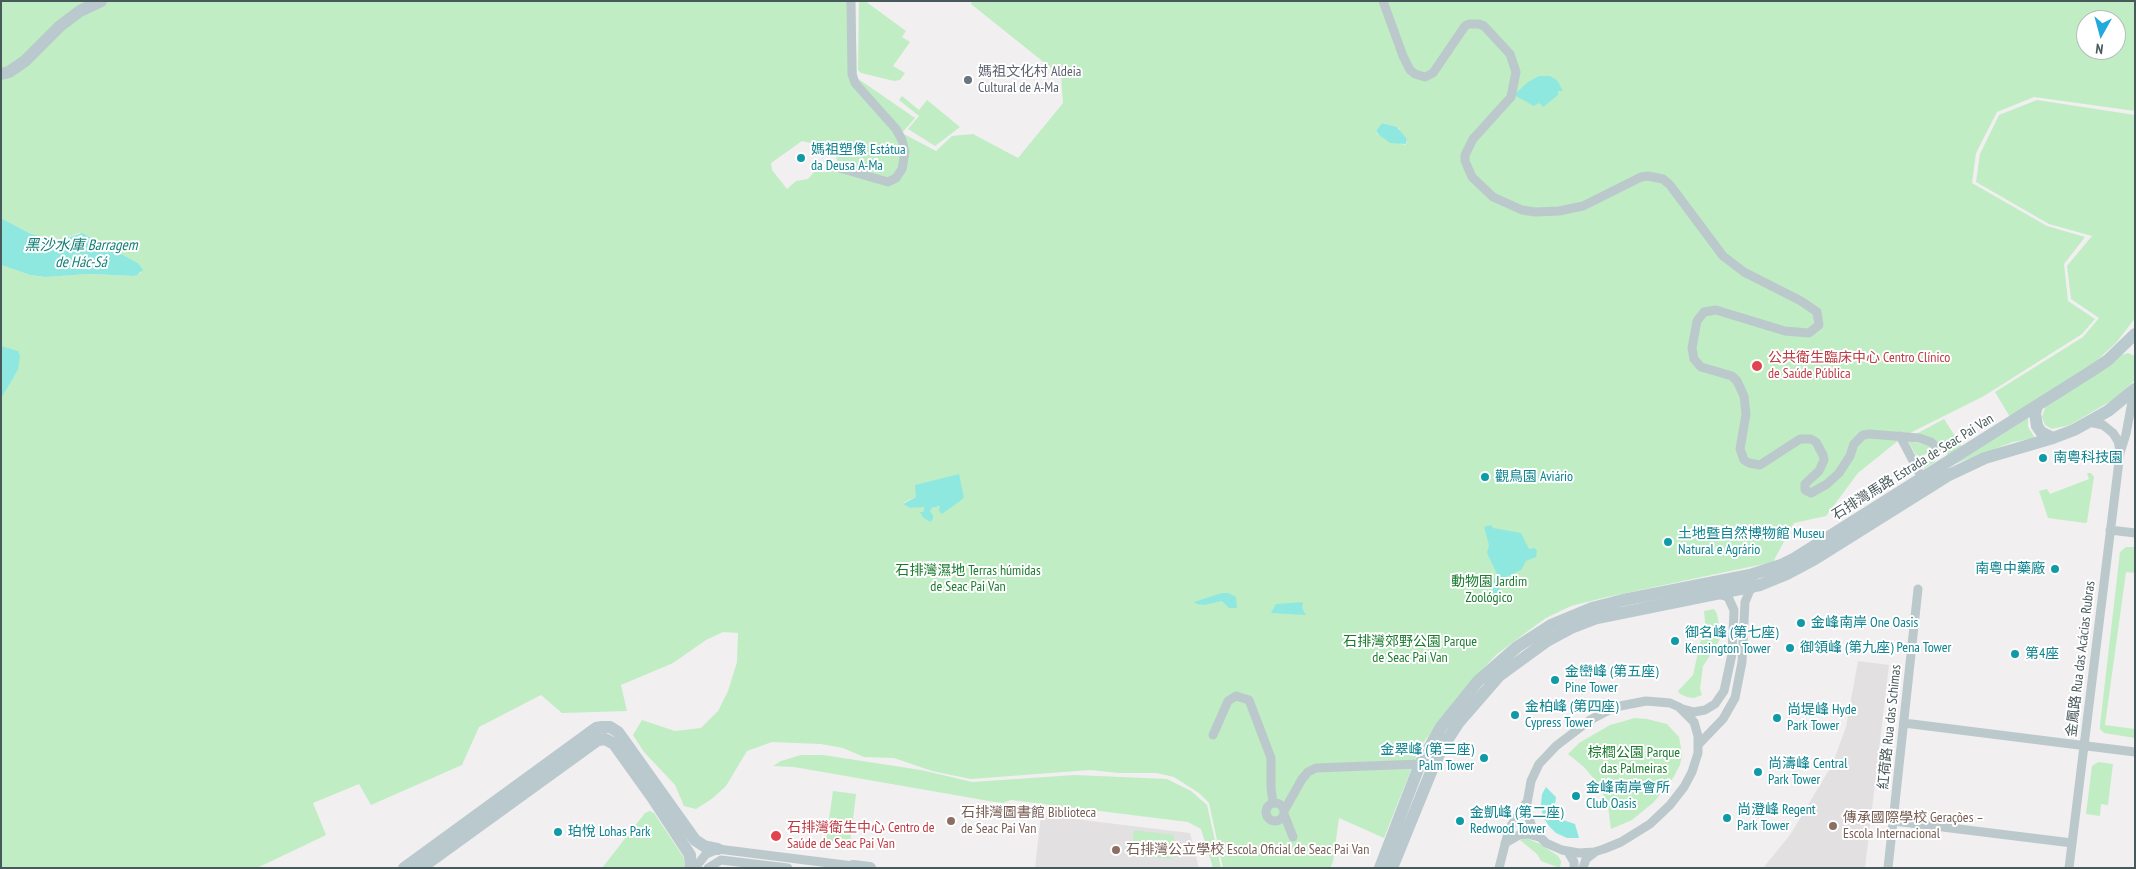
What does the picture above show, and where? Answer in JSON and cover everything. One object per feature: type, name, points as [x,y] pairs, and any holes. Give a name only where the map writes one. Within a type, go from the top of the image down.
[{"type":"main road","points":[[1,74],[9,72],[25,62],[60,26],[80,11],[101,1]]},
{"type":"main road","points":[[2129,347],[2135,334]]},
{"type":"main road","name":"石排灣馬路 Estrada de Seac Pai Van","points":[[1380,868],[1420,764],[1446,720],[1478,680],[1508,653],[1551,625],[1592,608],[1750,575],[1795,558],[1922,478],[1941,455],[2037,406],[2129,347]]},
{"type":"main road","name":"石排灣馬路 Estrada de Seac Pai Van","points":[[1392,868],[1442,748],[1470,708],[1499,676],[1547,641],[1589,622],[1644,608],[1760,585],[1787,574],[1815,559],[1913,496],[1967,465],[2002,452],[2052,438],[2089,422],[2115,406],[2134,390]]},
{"type":"main road","points":[[2037,406],[2035,413],[2037,426],[2041,432],[2052,438]]},
{"type":"main road","points":[[404,868],[596,728],[605,726],[614,728],[618,732],[690,835],[702,845],[718,849]]},
{"type":"main road","points":[[421,868],[598,740],[605,739],[614,744],[657,804],[690,855],[691,868]]},
{"type":"street","points":[[836,167],[888,182],[896,178],[902,169],[905,152],[902,140],[896,129],[855,83],[852,74],[851,1]]},
{"type":"street","points":[[1383,1],[1403,56],[1410,70],[1415,74],[1425,76],[1433,74],[1465,26],[1469,24],[1484,26],[1510,54],[1516,72],[1511,97],[1474,139],[1465,155],[1465,161],[1472,177],[1493,197],[1522,210],[1535,212],[1559,211],[1583,206],[1641,177],[1656,176],[1664,179],[1670,185],[1723,256],[1744,272],[1817,312],[1820,321],[1819,325],[1809,333],[1785,331],[1716,310],[1704,312],[1697,321],[1692,354],[1696,364],[1706,369],[1732,376],[1738,380],[1744,396],[1746,414],[1740,449],[1744,460],[1760,465],[1800,439],[1811,439],[1816,442],[1824,460],[1819,471],[1805,484],[1806,490],[1811,493],[1839,473],[1858,439],[1869,434],[1926,440],[1941,455]]},
{"type":"street","name":"金鳳路 Rua das Acácias Rubras","points":[[2068,868],[2120,453],[2126,434],[2134,390]]},
{"type":"street","points":[[2089,422],[2103,425],[2113,433],[2118,440],[2120,453]]},
{"type":"street","points":[[1900,436],[1922,478]]},
{"type":"street","points":[[2110,530],[2135,533]]},
{"type":"street","points":[[1698,745],[1723,719],[1735,698],[1742,662],[1745,602],[1750,590],[1760,585]]},
{"type":"street","name":"紅荷路 Rua das Schimas","points":[[1888,868],[1918,589]]},
{"type":"street","points":[[1540,838],[1530,823],[1526,809],[1531,781],[1539,764],[1556,746],[1605,711],[1631,702],[1659,701],[1694,712],[1709,708],[1721,697],[1727,682],[1734,634],[1734,610],[1733,604],[1728,597],[1716,594]]},
{"type":"street","points":[[1214,735],[1228,702],[1236,696],[1250,700],[1270,758],[1273,803]]},
{"type":"street","points":[[1582,868],[1586,859],[1594,852],[1636,834],[1650,824],[1670,805],[1689,779],[1695,763],[1698,736],[1694,722],[1683,709]]},
{"type":"street","points":[[1904,723],[2135,752]]},
{"type":"street","points":[[1273,803],[1267,809],[1268,817],[1276,821],[1281,819],[1302,779],[1308,772],[1316,768],[1420,764]]},
{"type":"street","points":[[1498,868],[1510,827],[1520,814],[1528,798]]},
{"type":"street","points":[[1273,803],[1279,804],[1294,837]]},
{"type":"street","points":[[1894,821],[2072,843]]},
{"type":"street","points":[[1505,843],[1519,835],[1527,834],[1540,838],[1554,847],[1568,852],[1594,852]]},
{"type":"street","points":[[695,868],[706,854],[718,849],[860,867]]},
{"type":"street","points":[[1568,852],[1574,862],[1574,868]]},
{"type":"street","points":[[708,868],[714,862],[721,860],[788,868]]},
{"type":"shaded area","points":[[1858,661],[1889,665],[1865,868],[1763,868],[1790,835],[1832,765],[1846,727]]},
{"type":"shaded area","name":"石排灣公立學校 Escola Oficial de Seac Pai Van","points":[[1041,815],[1190,833],[1199,868],[1035,868]]},
{"type":"green space","points":[[1,1],[855,1],[857,78],[915,118],[902,133],[936,151],[952,136],[973,134],[1018,158],[1063,103],[1061,76],[971,4],[972,1],[2135,1],[2135,111],[2034,97],[1997,112],[1976,153],[1972,183],[2047,226],[2085,237],[2064,264],[2068,301],[2095,319],[2082,334],[1984,396],[1904,436],[1858,473],[1826,516],[1794,523],[1773,562],[1607,597],[1571,606],[1546,618],[1496,655],[1465,688],[1420,747],[1384,838],[1339,818],[1333,862],[1330,868],[1223,868],[1209,803],[1199,793],[1174,777],[1156,773],[1119,773],[1090,770],[971,779],[932,771],[894,758],[864,757],[843,748],[821,744],[772,742],[747,751],[726,786],[713,798],[696,809],[684,806],[675,785],[644,752],[633,735],[642,720],[675,731],[701,728],[718,711],[728,691],[737,662],[738,633],[723,632],[706,640],[673,663],[621,685],[627,711],[562,713],[541,695],[479,727],[462,765],[371,805],[359,784],[313,803],[326,835],[257,868],[1,868],[1,399],[18,370],[6,348],[1,346],[1,265],[30,275],[45,277],[90,274],[133,276],[141,273],[138,263],[79,233],[61,240],[49,239],[29,233],[1,218]],"holes":[[[1383,123],[1399,128],[1401,134],[1407,139],[1407,143],[1405,145],[1377,134],[1376,131]],[[802,141],[828,147],[835,152],[838,163],[836,167],[830,167],[826,172],[814,172],[808,179],[796,181],[787,189],[772,170],[771,163]],[[916,497],[964,498],[941,509],[940,506],[932,508],[930,512],[920,512],[924,511],[925,506],[910,508],[903,503]]]},
{"type":"green space","points":[[859,1],[865,1],[906,31],[902,37],[910,42],[893,66],[905,73],[900,80],[894,81],[861,73],[858,70]]},
{"type":"green space","points":[[902,96],[919,110],[927,100],[960,127],[935,146],[908,129],[919,116],[899,100]]},
{"type":"green space","points":[[2037,100],[2135,115],[2135,318],[2116,343],[2095,362],[2010,417],[1995,392],[2083,337],[2099,318],[2071,299],[2067,266],[2092,236],[2049,224],[1976,182],[1980,154],[1999,115]]},
{"type":"green space","points":[[2128,353],[2135,356],[2135,380],[2116,398],[2070,425],[2052,429],[2045,425],[2042,417],[2046,405],[2119,356]]},
{"type":"green space","points":[[2028,418],[2028,427],[2035,438],[2013,442],[1955,464]]},
{"type":"green space","points":[[1944,419],[1962,447],[1948,456],[1945,451],[1954,445],[1950,440],[1939,446],[1916,434]]},
{"type":"green space","points":[[1908,441],[1928,445],[1933,449],[1924,455],[1928,461],[1936,455],[1935,462],[1924,469]]},
{"type":"green space","points":[[2087,473],[2091,473],[2094,477],[2087,522],[2048,518],[2039,491],[2047,489],[2050,494],[2089,479]]},
{"type":"green space","points":[[2126,547],[2135,547],[2135,573],[2126,572],[2105,725],[2135,729],[2135,738],[2104,733],[2100,729],[2120,552]]},
{"type":"green space","points":[[1714,609],[1717,614],[1721,636],[1703,666],[1700,689],[1702,695],[1694,698],[1687,697],[1678,691],[1693,675],[1705,622],[1704,611]]},
{"type":"green space","name":"棕櫚公園 Parque das Palmeiras","points":[[1635,718],[1667,724],[1679,737],[1682,754],[1680,765],[1673,778],[1654,802],[1632,820],[1611,829],[1608,806],[1599,785],[1584,767],[1568,754],[1579,743],[1610,725]]},
{"type":"green space","points":[[801,755],[823,755],[921,770],[972,782],[1075,775],[1167,779],[1191,791],[1207,805],[1221,868],[1213,868],[1201,829],[1188,822],[1011,800],[1003,803],[995,802],[794,767],[773,766],[781,761]]},
{"type":"green space","points":[[2098,762],[2113,764],[2108,805],[2101,804],[2100,816],[2086,814],[2092,766]]},
{"type":"green space","points":[[833,791],[856,794],[850,844],[826,841]]},
{"type":"green space","points":[[650,811],[654,813],[684,858],[685,868],[602,868],[645,813]]},
{"type":"green space","points":[[1134,830],[1174,835],[1172,859],[1131,855]]},
{"type":"green space","points":[[1526,838],[1540,844],[1558,856],[1561,861],[1560,868],[1541,861],[1537,854],[1520,840]]},
{"type":"water","points":[[1539,76],[1550,76],[1557,80],[1563,91],[1558,91],[1558,95],[1543,107],[1539,103],[1534,106],[1514,95],[1528,82]]},
{"type":"water","points":[[1382,123],[1397,127],[1407,139],[1406,144],[1390,143],[1378,134],[1376,131]]},
{"type":"water","name":"黑沙水庫 Barragem de Hác-Sá","points":[[1,218],[29,233],[49,239],[61,240],[82,233],[138,263],[143,270],[133,276],[90,274],[45,277],[30,275],[1,265]]},
{"type":"water","points":[[1,346],[18,351],[20,356],[18,370],[1,399]]},
{"type":"water","points":[[959,474],[964,498],[942,514],[939,511],[940,506],[932,508],[930,512],[933,515],[933,519],[930,522],[920,512],[924,511],[924,507],[910,508],[903,504],[916,497],[915,485]]},
{"type":"water","points":[[1491,525],[1493,528],[1521,533],[1529,549],[1535,548],[1537,551],[1536,557],[1526,561],[1521,570],[1502,579],[1499,578],[1494,584],[1500,588],[1497,594],[1493,596],[1491,584],[1497,574],[1487,553],[1489,545],[1484,527]]},
{"type":"water","points":[[1222,593],[1228,593],[1236,597],[1237,608],[1229,608],[1222,601],[1204,605],[1194,602]]},
{"type":"water","points":[[1303,602],[1302,608],[1306,615],[1271,613],[1276,604]]},
{"type":"water","points":[[1546,787],[1556,797],[1555,805],[1563,820],[1575,824],[1579,838],[1567,838],[1556,833],[1543,817],[1542,794]]},
{"type":"place","name":"媽祖文化村 Aldeia Cultural de A-Ma","points":[[968,80]]},
{"type":"place","name":"媽祖塑像 Estátua da Deusa A-Ma","points":[[801,158]]},
{"type":"place","name":"公共衛生臨床中心 Centro Clínico de Saúde Pública","points":[[1757,366]]},
{"type":"place","name":"南粵科技園","points":[[2043,458]]},
{"type":"place","name":"觀鳥園 Aviário","points":[[1485,477]]},
{"type":"place","name":"土地暨自然博物館 Museu Natural e Agrário","points":[[1668,542]]},
{"type":"place","name":"南粵中藥廠","points":[[2055,569]]},
{"type":"place","name":"金峰南岸 One Oasis","points":[[1801,623]]},
{"type":"place","name":"御名峰 (第七座) Kensington Tower","points":[[1675,641]]},
{"type":"place","name":"御領峰 (第九座) Pena Tower","points":[[1790,648]]},
{"type":"place","name":"第4座","points":[[2015,654]]},
{"type":"place","name":"金巒峰 (第五座) Pine Tower","points":[[1555,680]]},
{"type":"place","name":"金柏峰 (第四座) Cypress Tower","points":[[1515,715]]},
{"type":"place","name":"尚堤峰 Hyde Park Tower","points":[[1777,718]]},
{"type":"place","name":"金翠峰 (第三座) Palm Tower","points":[[1484,758]]},
{"type":"place","name":"尚濤峰 Central Park Tower","points":[[1758,772]]},
{"type":"place","name":"金峰南岸會所 Club Oasis","points":[[1576,796]]},
{"type":"place","name":"尚澄峰 Regent Park Tower","points":[[1727,818]]},
{"type":"place","name":"石排灣圖書館 Biblioteca de Seac Pai Van","points":[[951,821]]},
{"type":"place","name":"金凱峰 (第二座) Redwood Tower","points":[[1460,821]]},
{"type":"place","name":"傳承國際學校 Gerações – Escola Internacional","points":[[1833,826]]},
{"type":"place","name":"珀悅 Lohas Park","points":[[558,832]]},
{"type":"place","name":"石排灣衛生中心 Centro de Saúde de Seac Pai Van","points":[[776,836]]},
{"type":"place","name":"石排灣公立學校 Escola Oficial de Seac Pai Van","points":[[1116,850]]},
{"type":"park label","name":"石排灣濕地 Terras húmidas de Seac Pai Van","points":[[968,580]]},
{"type":"park label","name":"動物園 Jardim Zoológico","points":[[1489,590]]},
{"type":"park label","name":"石排灣郊野公園 Parque de Seac Pai Van","points":[[1410,650]]}]
